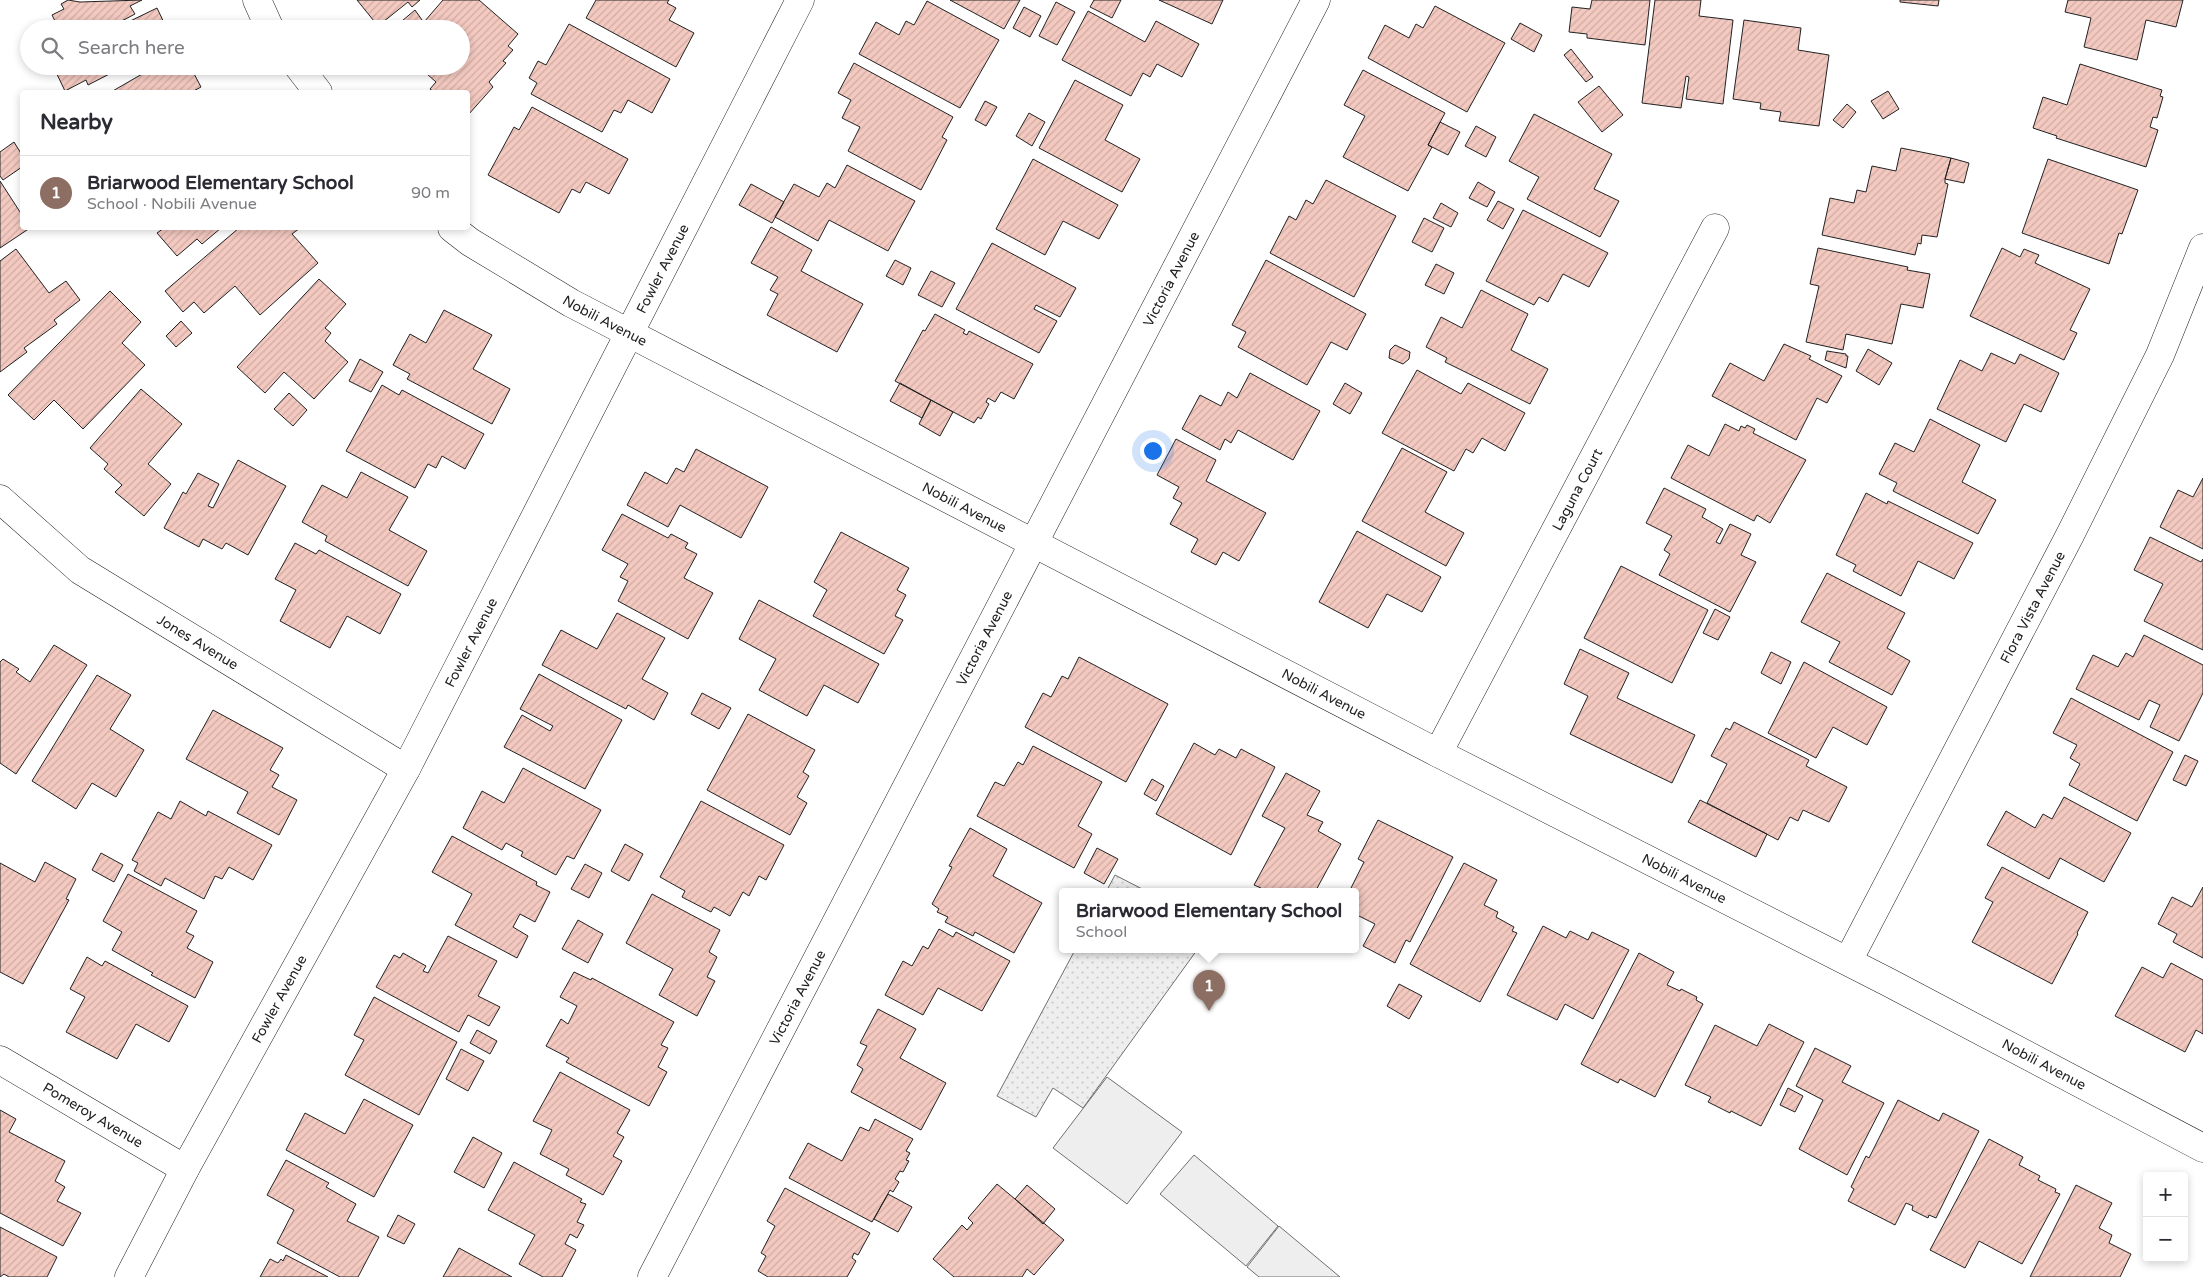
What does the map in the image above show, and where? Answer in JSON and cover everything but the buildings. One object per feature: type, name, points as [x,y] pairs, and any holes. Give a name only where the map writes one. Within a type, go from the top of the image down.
[{"type":"street","points":[[258,0],[266,20]]},
{"type":"street","name":"Fowler Avenue","points":[[129,1277],[184,1169],[406,769],[800,0]]},
{"type":"street","name":"Victoria Avenue","points":[[652,1277],[1316,0]]},
{"type":"street","points":[[305,75],[316,90]]},
{"type":"street","name":"Laguna Court","points":[[1438,753],[1715,228]]},
{"type":"street","name":"Nobili Avenue","points":[[455,230],[470,242],[571,302],[1034,541],[1438,753],[1848,961],[2203,1148]]},
{"type":"street","name":"Flora Vista Avenue","points":[[1848,961],[2070,535],[2160,355],[2203,248]]},
{"type":"street","name":"Jones Avenue","points":[[0,500],[80,570],[406,769]]},
{"type":"street","name":"Pomeroy Avenue","points":[[0,1060],[184,1169]]},
{"type":"shaded area","points":[[1115,875],[1140,888],[1108,888]]},
{"type":"shaded area","points":[[1073,953],[1195,953],[1083,1108],[1053,1088],[1036,1117],[997,1096]]},
{"type":"shaded area","points":[[1107,1077],[1182,1132],[1127,1204],[1053,1148]]},
{"type":"shaded area","points":[[1194,1155],[1278,1226],[1246,1266],[1160,1194]]},
{"type":"shaded area","points":[[1279,1226],[1340,1277],[1259,1277],[1247,1267]]},
{"type":"place","name":"Briarwood Elementary School","points":[[1209,1011]]}]
